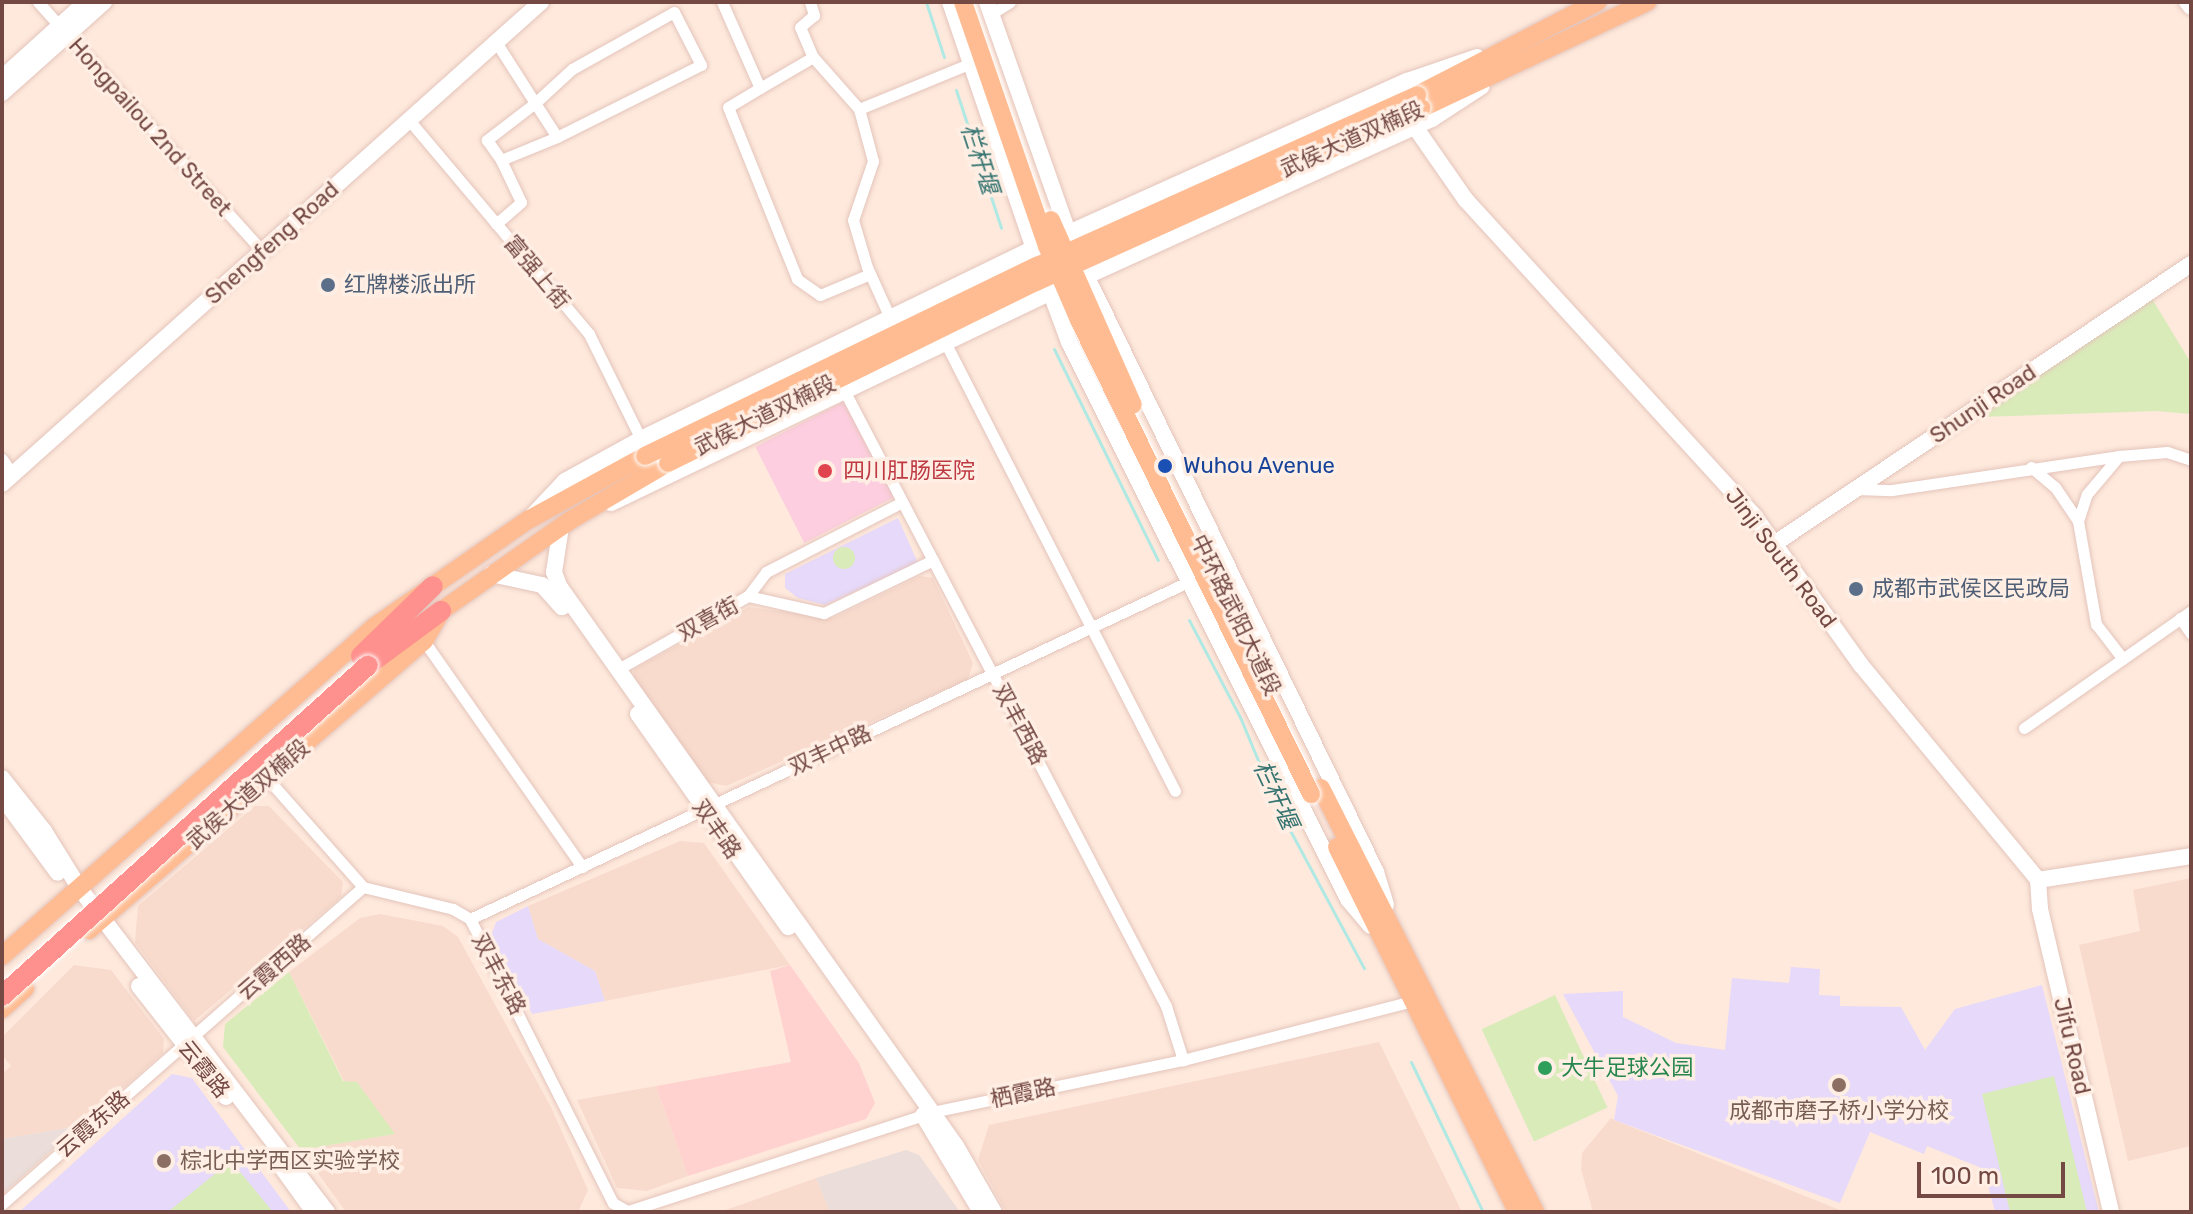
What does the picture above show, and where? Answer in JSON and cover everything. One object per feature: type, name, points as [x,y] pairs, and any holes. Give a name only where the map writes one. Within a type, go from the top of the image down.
[{"type":"highway","points":[[2,996],[364,661],[433,586]]},
{"type":"highway","points":[[2,980],[364,661],[441,611]]},
{"type":"main road","name":"中环路武阳大道段","points":[[963,2],[1047,246],[1074,308],[1420,998],[1535,1212]]},
{"type":"main road","name":"中环路武阳大道段","points":[[975,2],[1058,240],[1316,791]]},
{"type":"main road","name":"武侯大道双楠段","points":[[2,1009],[98,922],[424,641],[441,611],[565,524],[668,463],[1050,276],[1419,101],[1512,45],[1597,2]]},
{"type":"main road","name":"武侯大道双楠段","points":[[2,956],[374,627],[528,520],[643,447],[1037,266],[1419,101],[1510,68],[1647,2]]},
{"type":"main road","name":"中环路武阳大道段","points":[[1420,998],[1517,1212]]},
{"type":"street","name":"Hongpailou 2nd Street","points":[[38,2],[262,251]]},
{"type":"street","points":[[2,93],[86,2]]},
{"type":"street","points":[[2,78],[104,2]]},
{"type":"street","name":"Shengfeng Road","points":[[7,480],[541,2]]},
{"type":"street","points":[[722,2],[760,88]]},
{"type":"street","points":[[810,2],[814,15],[800,27],[813,57],[859,109],[873,161],[853,220],[870,274],[890,318]]},
{"type":"street","points":[[950,2],[1033,249],[1069,342],[1348,899],[1388,935]]},
{"type":"street","points":[[1010,2],[989,8],[1068,232],[1086,276],[1376,872],[1388,935]]},
{"type":"street","points":[[2187,2],[2191,7]]},
{"type":"street","points":[[496,224],[521,202],[501,160],[487,140],[572,69],[674,12],[701,65],[557,137],[501,160]]},
{"type":"street","points":[[496,42],[557,137]]},
{"type":"street","points":[[643,447],[890,318],[1068,232],[1407,81],[1512,45]]},
{"type":"street","points":[[813,57],[728,107],[797,279],[820,295],[870,274]]},
{"type":"street","points":[[859,109],[971,63]]},
{"type":"street","points":[[565,524],[672,478],[1086,276],[1415,127],[1510,68]]},
{"type":"street","name":"富强上街","points":[[409,120],[589,334],[643,447]]},
{"type":"street","name":"Jinji South Road","points":[[1415,127],[1466,200],[1774,544],[1861,665],[2038,880]]},
{"type":"street","name":"Shunji Road","points":[[1774,544],[2191,264]]},
{"type":"street","points":[[946,344],[1175,791]]},
{"type":"street","name":"双丰西路","points":[[846,394],[1166,1006],[1183,1060]]},
{"type":"street","points":[[1855,489],[1892,490],[2119,456],[2167,452],[2191,460]]},
{"type":"street","points":[[2078,521],[2087,494],[2119,456]]},
{"type":"street","points":[[2,459],[7,480]]},
{"type":"street","points":[[2031,467],[2055,487],[2078,521],[2096,624],[2123,659]]},
{"type":"street","points":[[748,596],[766,572],[902,502]]},
{"type":"street","name":"双丰路","points":[[565,524],[554,572],[559,586],[620,668],[709,807]]},
{"type":"street","name":"双喜街","points":[[620,668],[748,596],[824,613],[933,560]]},
{"type":"street","name":"双丰路","points":[[491,574],[528,580],[551,592],[928,1114]]},
{"type":"street","name":"双丰中路","points":[[470,919],[1190,581]]},
{"type":"street","points":[[2024,728],[2191,611]]},
{"type":"street","points":[[2180,618],[2191,634]]},
{"type":"street","points":[[424,641],[582,867]]},
{"type":"street","points":[[2,778],[44,831],[76,892]]},
{"type":"street","points":[[267,778],[363,887]]},
{"type":"street","points":[[2,797],[76,892]]},
{"type":"street","points":[[2038,880],[2191,856]]},
{"type":"street","name":"Jifu Road","points":[[2038,880],[2040,909],[2111,1212]]},
{"type":"street","name":"双丰东路","points":[[363,887],[453,909],[470,919],[613,1203],[627,1212]]},
{"type":"street","name":"云霞西路","points":[[188,1040],[363,887]]},
{"type":"street","name":"云霞路","points":[[76,892],[314,1212]]},
{"type":"street","name":"栖霞路","points":[[627,1212],[928,1114],[1183,1060],[1420,998]]},
{"type":"street","points":[[188,1040],[327,1212]]},
{"type":"street","name":"云霞东路","points":[[2,1204],[188,1040]]},
{"type":"street","points":[[928,1114],[981,1212]]},
{"type":"street","points":[[928,1114],[994,1212]]},
{"type":"shaded area","name":"四川肛肠医院","points":[[847,400],[896,496],[804,543],[755,447]]},
{"type":"shaded area","points":[[898,518],[918,563],[825,605],[798,598],[785,588],[785,574]]},
{"type":"shaded area","points":[[920,576],[933,578],[973,663],[968,679],[726,786],[708,782],[634,678],[634,669],[749,607],[833,618]]},
{"type":"shaded area","points":[[255,806],[269,806],[343,882],[341,897],[194,1021],[135,942],[138,906]]},
{"type":"shaded area","points":[[680,841],[704,843],[790,965],[605,1001],[595,971],[538,939],[528,906]]},
{"type":"shaded area","points":[[2191,878],[2191,1146],[2128,1161],[2079,945],[2140,931],[2133,890]]},
{"type":"shaded area","points":[[528,906],[538,939],[595,971],[605,1001],[532,1014],[491,936],[496,922]]},
{"type":"shaded area","points":[[380,914],[443,926],[458,937],[551,1107],[588,1190],[579,1210],[346,1212],[301,1150],[394,1134],[344,1081],[289,972],[360,918]]},
{"type":"shaded area","points":[[74,965],[111,970],[164,1039],[163,1053],[79,1126],[2,1139],[2,1074],[11,1066],[2,1055],[2,1037]]},
{"type":"shaded area","points":[[790,965],[859,1063],[875,1103],[866,1119],[688,1176],[656,1086],[791,1062],[770,971]]},
{"type":"shaded area","name":"成都市磨子桥小学分校","points":[[1791,967],[1820,969],[1819,995],[1840,996],[1840,1006],[1901,1007],[1925,1050],[1955,1009],[2042,985],[2099,1212],[1995,1212],[1984,1169],[1927,1146],[1924,1154],[1870,1132],[1840,1203],[1614,1120],[1618,1096],[1563,994],[1623,991],[1623,1017],[1676,1043],[1725,1050],[1732,978],[1789,983]]},
{"type":"shaded area","points":[[1379,1042],[1462,1212],[1006,1212],[978,1160],[989,1125]]},
{"type":"shaded area","name":"棕北中学西区实验学校","points":[[172,1074],[192,1078],[291,1212],[19,1212]]},
{"type":"shaded area","points":[[656,1086],[688,1176],[647,1191],[617,1188],[577,1100]]},
{"type":"shaded area","points":[[1611,1118],[1845,1212],[1593,1212],[1581,1169],[1582,1153]]},
{"type":"shaded area","points":[[79,1126],[2,1195],[2,1139]]},
{"type":"shaded area","points":[[906,1150],[919,1155],[960,1212],[830,1212],[816,1178]]},
{"type":"shaded area","points":[[816,1178],[830,1212],[720,1212]]},
{"type":"green space","points":[[2151,297],[2191,363],[2191,414],[2156,411],[1981,417]]},
{"type":"green space","points":[[844,547],[852,550],[855,558],[852,566],[844,569],[836,566],[833,558],[836,550]]},
{"type":"green space","points":[[289,972],[343,1081],[357,1082],[395,1134],[301,1150],[223,1047],[225,1024]]},
{"type":"green space","name":"大牛足球公园","points":[[1555,995],[1607,1107],[1534,1142],[1482,1029]]},
{"type":"green space","points":[[2054,1076],[2087,1212],[2010,1212],[1982,1094]]},
{"type":"green space","points":[[231,1161],[273,1212],[169,1211]]},
{"type":"waterway","name":"栏杆堰","points":[[926,2],[944,57]]},
{"type":"waterway","name":"栏杆堰","points":[[956,90],[1001,228]]},
{"type":"waterway","name":"栏杆堰","points":[[1054,349],[1158,560]]},
{"type":"waterway","name":"栏杆堰","points":[[1189,620],[1240,717],[1277,806],[1364,968]]},
{"type":"waterway","name":"栏杆堰","points":[[1411,1062],[1483,1212]]},
{"type":"place","name":"红牌楼派出所","points":[[328,285]]},
{"type":"place","name":"Wuhou Avenue","points":[[1165,466]]},
{"type":"place","name":"四川肛肠医院","points":[[825,471]]},
{"type":"place","name":"成都市武侯区民政局","points":[[1856,589]]},
{"type":"place","name":"大牛足球公园","points":[[1545,1068]]},
{"type":"place","name":"成都市磨子桥小学分校","points":[[1839,1085]]},
{"type":"place","name":"棕北中学西区实验学校","points":[[164,1161]]}]
